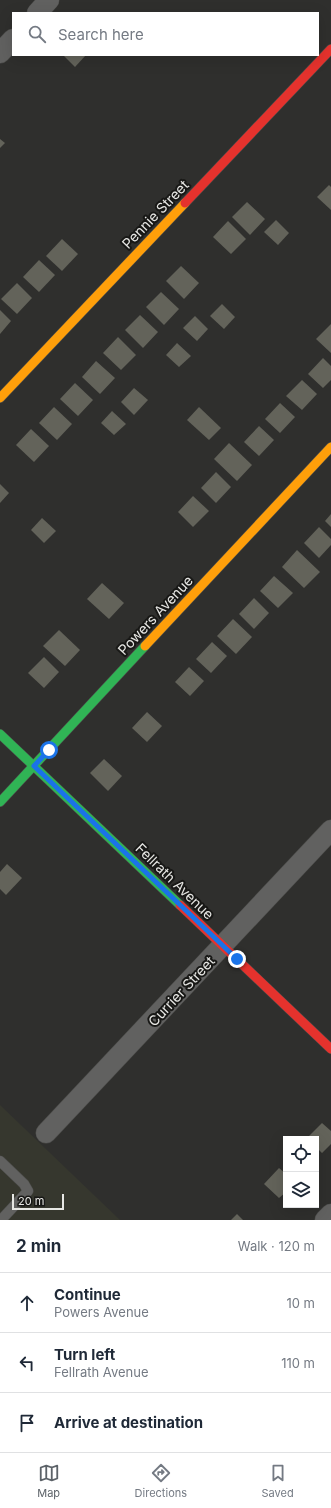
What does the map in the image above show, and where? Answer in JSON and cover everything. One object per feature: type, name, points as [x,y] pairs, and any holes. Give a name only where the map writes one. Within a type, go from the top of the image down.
[{"type":"street","points":[[38,12],[49,0]]},
{"type":"street","points":[[0,52],[12,40]]},
{"type":"street","name":"Pennie Street","points":[[0,398],[331,49]]},
{"type":"street","name":"Powers Avenue","points":[[0,802],[331,447]]},
{"type":"street","name":"Fellrath Avenue","points":[[0,734],[331,1049]]},
{"type":"street","name":"Currier Street","points":[[46,1133],[331,830]]},
{"type":"street","points":[[325,1220],[331,1214]]},
{"type":"lane","points":[[0,1161],[24,1184],[28,1191],[1,1220]]},
{"type":"shaded area","points":[[0,1105],[120,1220],[0,1220]]},
{"type":"building","points":[[64,56],[85,56],[75,67]]},
{"type":"building","points":[[0,139],[5,143],[0,148]]},
{"type":"building","points":[[329,185],[331,187],[331,210],[317,197]]},
{"type":"building","points":[[247,202],[265,219],[250,235],[232,217]]},
{"type":"building","points":[[276,220],[289,233],[278,245],[264,232]]},
{"type":"building","points":[[228,221],[246,239],[231,254],[213,237]]},
{"type":"building","points":[[62,239],[78,254],[62,271],[46,256]]},
{"type":"building","points":[[39,260],[55,275],[39,292],[23,277]]},
{"type":"building","points":[[181,266],[199,283],[184,299],[166,281]]},
{"type":"building","points":[[17,283],[32,298],[17,314],[1,299]]},
{"type":"building","points":[[161,292],[179,309],[164,325],[146,307]]},
{"type":"building","points":[[222,304],[235,317],[224,329],[210,316]]},
{"type":"building","points":[[0,310],[11,321],[0,334]]},
{"type":"building","points":[[140,315],[158,332],[143,348],[125,330]]},
{"type":"building","points":[[195,316],[208,329],[197,341],[183,328]]},
{"type":"building","points":[[331,324],[331,353],[316,339]]},
{"type":"building","points":[[118,337],[136,355],[121,370],[103,353]]},
{"type":"building","points":[[177,343],[191,356],[179,367],[166,355]]},
{"type":"building","points":[[323,358],[331,366],[331,380],[323,388],[308,374]]},
{"type":"building","points":[[96,361],[115,378],[100,394],[82,377]]},
{"type":"building","points":[[302,380],[317,394],[302,410],[286,396]]},
{"type":"building","points":[[75,383],[93,400],[78,416],[60,399]]},
{"type":"building","points":[[134,388],[148,400],[134,415],[121,402]]},
{"type":"building","points":[[280,403],[295,417],[280,433],[265,419]]},
{"type":"building","points":[[54,407],[72,424],[57,440],[39,423]]},
{"type":"building","points":[[199,407],[221,428],[209,440],[187,420]]},
{"type":"building","points":[[112,411],[126,424],[114,435],[101,423]]},
{"type":"building","points":[[259,426],[274,440],[259,456],[244,442]]},
{"type":"building","points":[[31,429],[49,446],[34,462],[16,445]]},
{"type":"building","points":[[229,443],[252,465],[237,481],[214,459]]},
{"type":"building","points":[[216,472],[231,487],[216,503],[201,488]]},
{"type":"building","points":[[0,484],[9,493],[0,503]]},
{"type":"building","points":[[193,496],[209,511],[193,527],[178,512]]},
{"type":"building","points":[[331,514],[331,527],[325,521]]},
{"type":"building","points":[[42,518],[56,531],[44,543],[31,530]]},
{"type":"building","points":[[319,527],[331,539],[331,545],[319,558],[304,543]]},
{"type":"building","points":[[297,550],[320,572],[304,588],[282,567]]},
{"type":"building","points":[[274,576],[293,593],[278,608],[260,591]]},
{"type":"building","points":[[102,583],[124,603],[109,619],[87,599]]},
{"type":"building","points":[[254,598],[269,613],[254,629],[239,614]]},
{"type":"building","points":[[233,619],[252,637],[236,654],[217,636]]},
{"type":"building","points":[[59,630],[80,650],[65,666],[43,646]]},
{"type":"building","points":[[212,642],[227,656],[211,673],[196,659]]},
{"type":"building","points":[[44,657],[59,672],[44,688],[28,673]]},
{"type":"building","points":[[189,667],[204,681],[190,696],[175,682]]},
{"type":"building","points":[[147,712],[162,726],[147,742],[132,728]]},
{"type":"building","points":[[104,759],[122,776],[108,791],[90,773]]},
{"type":"building","points":[[7,864],[22,878],[6,895],[0,889],[0,872]]},
{"type":"building","points":[[322,1123],[331,1131],[331,1144],[322,1153],[319,1150],[319,1136],[309,1136]]},
{"type":"building","points":[[279,1168],[283,1171],[283,1195],[279,1198],[264,1184]]},
{"type":"building","points":[[237,1214],[243,1220],[231,1220]]},
{"type":"traffic: fast","points":[[0,802],[145,646]]},
{"type":"traffic: fast","points":[[0,734],[180,905]]},
{"type":"traffic: slow","points":[[0,398],[185,203]]},
{"type":"traffic: slow","points":[[145,646],[331,447]]},
{"type":"traffic: jam","points":[[185,203],[331,49]]},
{"type":"traffic: jam","points":[[180,905],[331,1049]]},
{"type":"route","points":[[49,750],[34,766],[237,959]]}]
